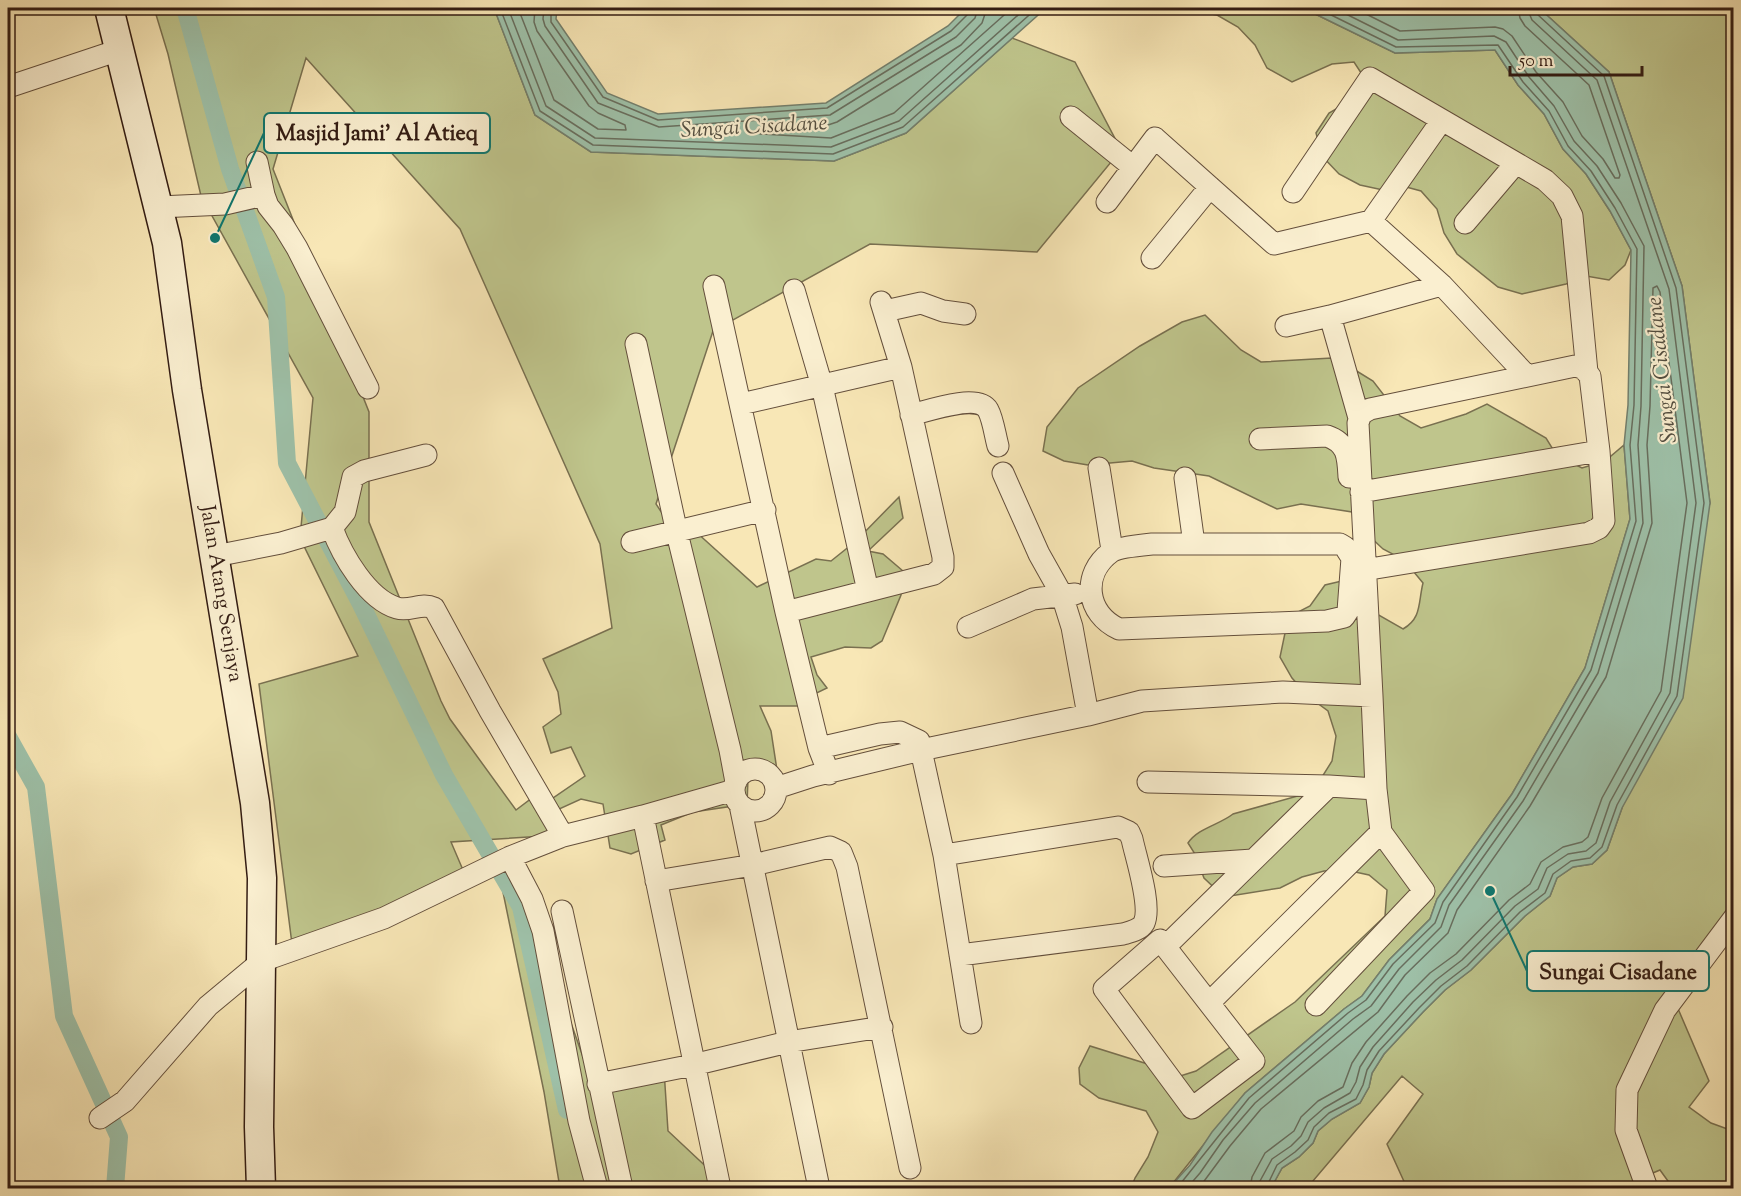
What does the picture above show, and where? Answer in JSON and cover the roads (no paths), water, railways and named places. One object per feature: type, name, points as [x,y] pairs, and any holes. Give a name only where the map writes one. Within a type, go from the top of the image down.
[{"type":"main road","name":"Jalan Atang Senjaya","points":[[109,8],[167,243],[187,390],[255,803],[262,878],[259,1127],[261,1188]]},
{"type":"street","points":[[8,87],[119,50]]},
{"type":"street","points":[[1293,192],[1370,78],[1516,163],[1549,184],[1562,196],[1572,216],[1587,372]]},
{"type":"street","points":[[1071,117],[1134,167]]},
{"type":"street","points":[[1107,202],[1155,138],[1274,244],[1371,221],[1442,120]]},
{"type":"street","points":[[256,162],[259,196],[282,224],[297,248],[368,388]]},
{"type":"street","points":[[1465,223],[1516,163]]},
{"type":"street","points":[[1152,258],[1210,187]]},
{"type":"street","points":[[159,207],[225,204],[259,196]]},
{"type":"street","points":[[1371,221],[1442,285],[1527,376]]},
{"type":"street","points":[[1286,326],[1442,285]]},
{"type":"street","points":[[714,286],[786,612],[819,748],[829,774]]},
{"type":"street","points":[[794,290],[822,386],[868,591]]},
{"type":"street","points":[[786,612],[934,574],[943,567],[943,557],[901,367],[883,307],[921,303],[943,311],[965,314]]},
{"type":"street","points":[[1330,316],[1359,418],[1361,492],[1358,564],[1348,611],[1344,617],[1327,621],[1119,629],[1107,624],[1090,593],[1093,576],[1099,564],[1112,550],[1152,544],[1340,544],[1358,564]]},
{"type":"street","points":[[636,344],[677,533],[730,750],[819,1188]]},
{"type":"street","points":[[1358,564],[1589,533],[1599,528],[1604,521],[1590,376],[1584,368],[1575,366],[1371,410],[1361,414],[1359,418]]},
{"type":"street","points":[[741,404],[901,367]]},
{"type":"street","points":[[911,414],[960,403],[979,403],[988,409],[998,446]]},
{"type":"street","points":[[1260,439],[1327,436],[1340,443],[1349,456],[1372,696],[1376,789],[1381,832],[1424,891],[1316,1005]]},
{"type":"street","points":[[1361,492],[1599,451]]},
{"type":"street","points":[[214,556],[281,543],[329,529],[345,512],[353,477],[364,471],[426,455]]},
{"type":"street","points":[[1099,468],[1112,550]]},
{"type":"street","points":[[1004,473],[1039,554],[1062,594],[1072,627],[1088,715]]},
{"type":"street","points":[[1185,478],[1194,544]]},
{"type":"street","points":[[632,542],[765,510]]},
{"type":"street","points":[[329,529],[347,562],[364,583],[387,603],[403,609],[428,605],[434,608],[490,711],[563,836]]},
{"type":"street","points":[[968,627],[1033,599],[1062,594],[1090,593]]},
{"type":"street","points":[[776,789],[813,776],[829,774],[921,750],[1088,715],[1142,700],[1283,692],[1372,696]]},
{"type":"street","points":[[819,748],[880,734],[900,732],[919,741],[944,855],[971,1023]]},
{"type":"street","points":[[756,769],[764,771],[770,777],[776,789],[773,800],[761,810],[752,811],[737,792],[741,775],[756,769]]},
{"type":"street","points":[[1148,782],[1376,789]]},
{"type":"street","points":[[1165,947],[1329,786]]},
{"type":"street","points":[[100,1118],[119,1106],[208,1006],[262,961],[384,918],[458,884],[507,858],[563,836],[737,792]]},
{"type":"street","points":[[643,816],[720,1188]]},
{"type":"street","points":[[944,855],[1118,827],[1129,832],[1132,839],[1145,902],[1145,922],[1124,934],[960,955]]},
{"type":"street","points":[[1209,1003],[1381,832]]},
{"type":"street","points":[[656,881],[753,866],[830,847],[841,852],[848,867],[910,1168]]},
{"type":"street","points":[[507,858],[532,899],[543,931],[579,1121],[597,1188]]},
{"type":"street","points":[[1164,866],[1253,860]]},
{"type":"street","points":[[562,911],[622,1188]]},
{"type":"street","points":[[1647,1188],[1626,1130],[1627,1090],[1665,1010],[1734,918]]},
{"type":"street","points":[[1160,940],[1165,947],[1254,1061],[1192,1108],[1104,990],[1160,940]]},
{"type":"street","points":[[598,1084],[693,1065],[788,1042],[882,1027]]},
{"type":"water","points":[[494,8],[557,8],[556,19],[607,93],[658,114],[826,103],[948,26],[966,8],[1046,8],[906,133],[834,161],[591,152],[535,115]]},
{"type":"water","points":[[1303,8],[1539,8],[1609,72],[1682,286],[1710,503],[1683,698],[1622,808],[1607,850],[1592,864],[1573,867],[1557,878],[1550,896],[1525,916],[1471,970],[1445,990],[1423,1012],[1384,1054],[1372,1073],[1369,1087],[1360,1103],[1332,1119],[1318,1131],[1313,1143],[1299,1157],[1282,1168],[1271,1188],[1169,1188],[1190,1165],[1212,1132],[1245,1093],[1362,996],[1389,960],[1430,919],[1437,899],[1512,794],[1585,668],[1630,519],[1624,445],[1628,405],[1631,250],[1610,211],[1586,174],[1563,149],[1544,114],[1518,85],[1495,50],[1395,53]]},
{"type":"waterway","points":[[185,8],[230,169],[276,297],[287,463],[361,604],[444,775],[521,907],[567,1110]]},
{"type":"waterway","points":[[8,737],[36,787],[64,1016],[119,1137],[115,1188]]},
{"type":"place","name":"Masjid Jami' Al Atieq","points":[[215,238]]},
{"type":"place","name":"Sungai Cisadane","points":[[1490,891]]}]
